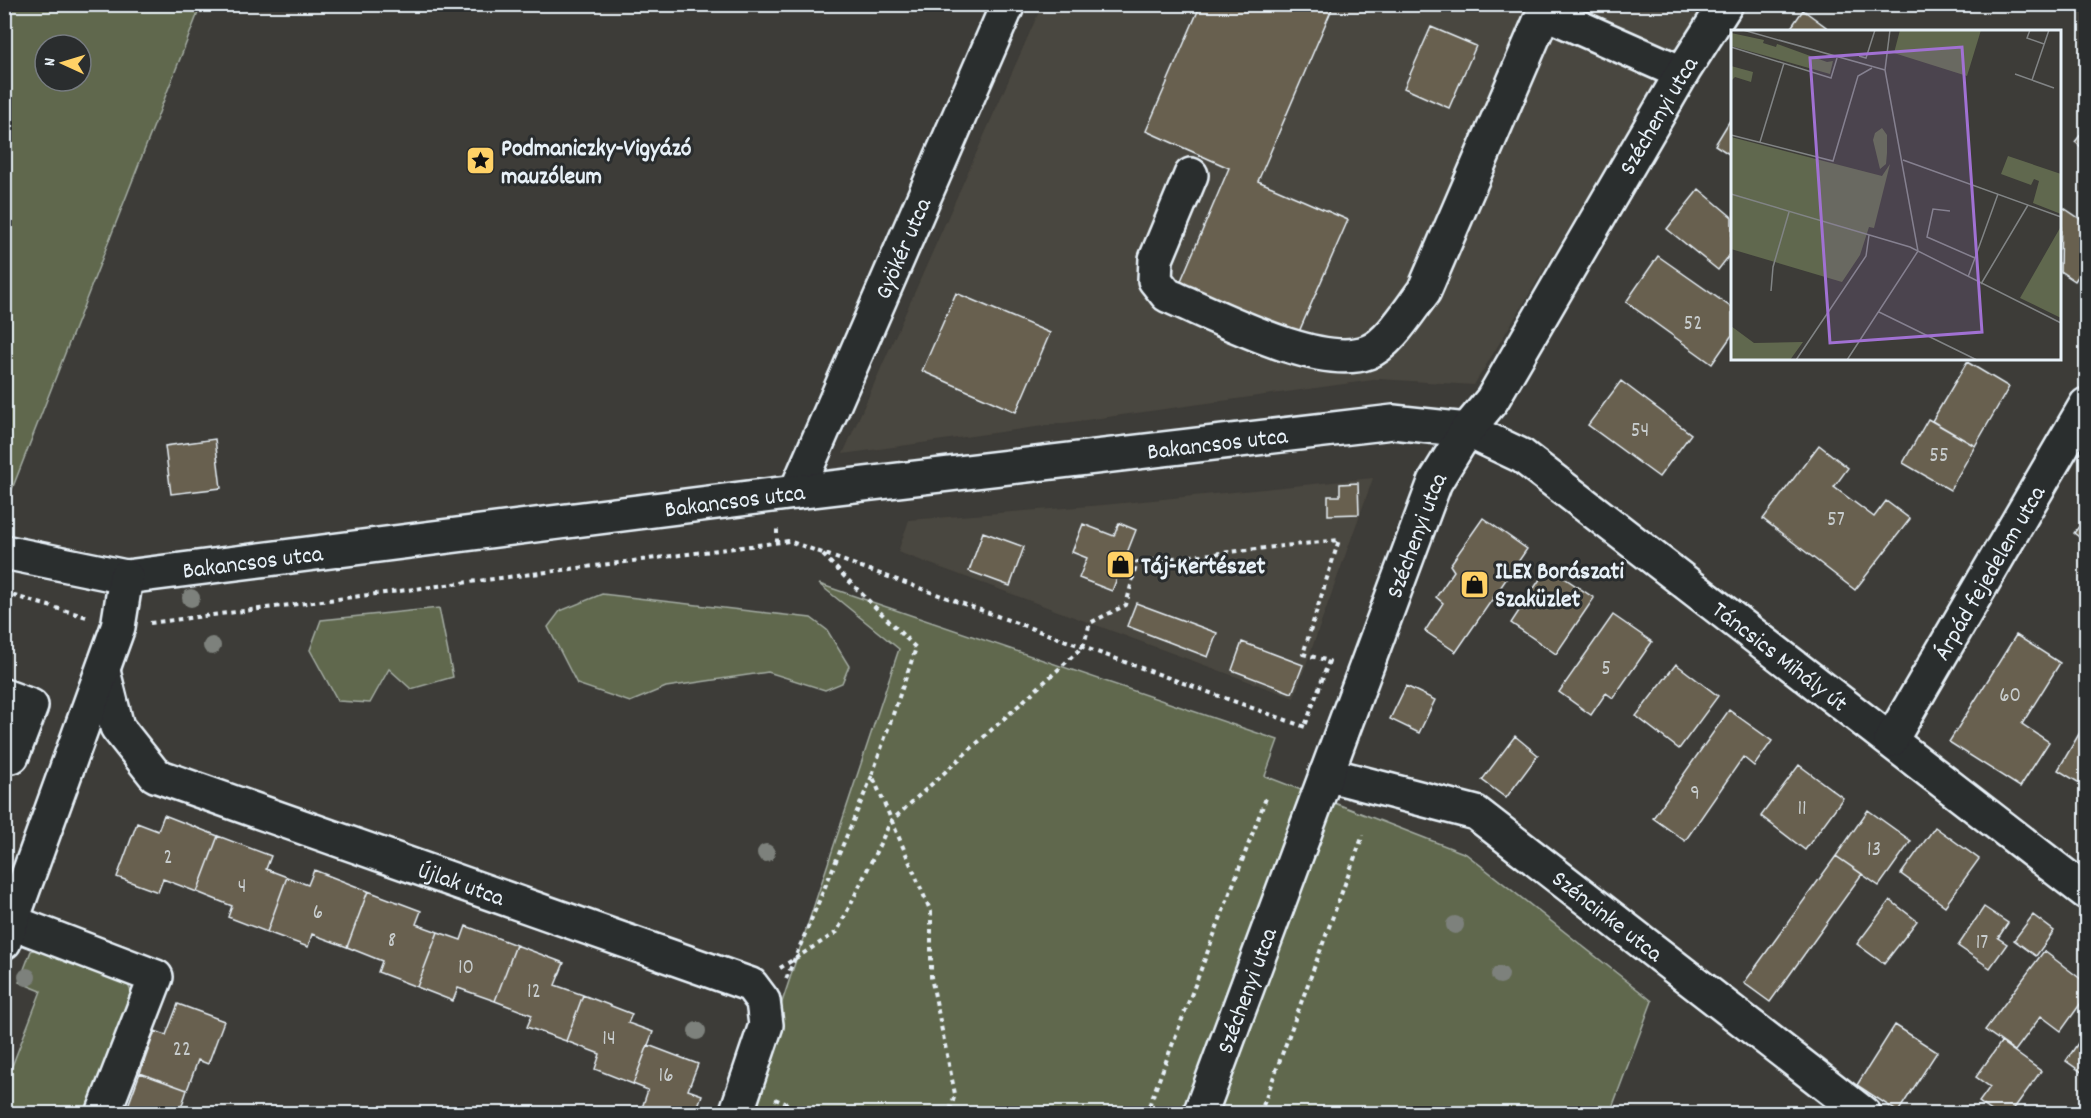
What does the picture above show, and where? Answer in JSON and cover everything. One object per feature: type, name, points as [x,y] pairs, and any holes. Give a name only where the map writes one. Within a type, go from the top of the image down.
[{"type":"street","name":"Gyökér utca","points":[[796,492],[1008,4]]},
{"type":"street","name":"Széchenyi utca","points":[[1200,1113],[1434,483],[1467,430],[1492,400],[1682,74],[1726,4]]},
{"type":"street","points":[[1191,175],[1156,259],[1155,280],[1167,295],[1302,351],[1332,357],[1369,352],[1395,330],[1424,291],[1536,8],[1682,74]]},
{"type":"street","name":"Árpád fejedelem utca","points":[[1891,740],[2086,405]]},
{"type":"street","name":"Bakancsos utca","points":[[4,552],[126,577],[796,492],[1394,422],[1467,430]]},
{"type":"street","name":"Táncsics Mihály út","points":[[1467,430],[1522,456],[2086,892]]},
{"type":"street","points":[[103,1113],[156,977],[8,932],[118,627],[126,577]]},
{"type":"street","name":"Újlak utca","points":[[103,670],[117,727],[155,776],[751,985]]},
{"type":"street","points":[[4,696],[31,706],[12,756]]},
{"type":"street","name":"Széncinke utca","points":[[1326,774],[1476,813],[1864,1113]]},
{"type":"street","points":[[736,1113],[766,1025],[763,1001],[751,985]]},
{"type":"path","points":[[751,985],[837,932],[891,821],[1083,647],[1090,622],[1126,605],[1137,562],[1339,540],[1303,654],[1329,661],[1305,727]]},
{"type":"path","points":[[4,593],[118,627],[789,541],[1340,739]]},
{"type":"path","points":[[766,1025],[872,775],[916,648],[822,553]]},
{"type":"path","points":[[872,775],[931,912],[931,977],[956,1094],[949,1113]]},
{"type":"path","points":[[1146,1113],[1266,798]]},
{"type":"path","points":[[1260,1113],[1364,835]]},
{"type":"shaded area","points":[[1042,5],[1705,5],[1474,385],[1380,379],[843,454]]},
{"type":"shaded area","points":[[1373,478],[1294,698],[898,552],[909,520],[1103,505]]},
{"type":"green space","points":[[5,4],[201,5],[7,502],[4,501]]},
{"type":"green space","points":[[819,584],[1278,740],[1265,776],[1466,854],[1652,1001],[1610,1113],[745,1114],[899,649]]},
{"type":"green space","points":[[602,594],[811,618],[827,630],[849,666],[842,683],[825,690],[768,672],[666,687],[630,702],[577,684],[548,627],[560,611]]},
{"type":"green space","points":[[439,608],[453,677],[411,689],[389,669],[370,703],[338,701],[310,650],[321,620]]},
{"type":"green space","points":[[42,945],[124,976],[134,998],[89,1113],[5,1113],[4,1087],[41,991],[19,982],[31,951]]},
{"type":"building","points":[[1201,4],[1334,4],[1258,181],[1348,220],[1298,334],[1180,283],[1229,168],[1146,131]]},
{"type":"building","points":[[1803,10],[1830,30],[1789,30]]},
{"type":"building","points":[[1431,27],[1476,46],[1449,108],[1404,88]]},
{"type":"building","points":[[1731,119],[1731,155],[1715,145]]},
{"type":"building","points":[[2086,128],[2086,151],[2075,142]]},
{"type":"building","points":[[1699,189],[1731,216],[1731,253],[1718,270],[1667,229]]},
{"type":"building","points":[[2061,206],[2086,223],[2086,264],[2075,281],[2061,272]]},
{"type":"building","points":[[1658,256],[1731,307],[1731,336],[1712,364],[1626,302]]},
{"type":"building","points":[[956,293],[1050,333],[1016,412],[922,371]]},
{"type":"building","points":[[1967,362],[2009,387],[1975,446],[1932,421]]},
{"type":"building","points":[[1621,381],[1691,434],[1659,477],[1588,425]]},
{"type":"building","points":[[1928,419],[1975,446],[1950,490],[1903,463]]},
{"type":"building","points":[[215,439],[221,488],[171,494],[165,446]]},
{"type":"building","points":[[1819,445],[1848,468],[1834,487],[1874,517],[1886,501],[1910,519],[1855,590],[1763,519]]},
{"type":"building","points":[[1358,483],[1359,514],[1328,515],[1328,496],[1340,496],[1340,484]]},
{"type":"building","points":[[2086,517],[2086,542],[2074,533]]},
{"type":"building","name":"ILEX Borászati Szaküzlet","points":[[1483,518],[1527,549],[1456,652],[1425,631],[1443,603],[1436,597],[1454,571],[1450,565]]},
{"type":"building","points":[[1119,523],[1136,530],[1112,591],[1079,578],[1087,558],[1072,552],[1083,524],[1114,536]]},
{"type":"building","points":[[983,532],[1024,547],[1010,586],[969,571]]},
{"type":"building","points":[[1548,567],[1594,598],[1556,654],[1511,623]]},
{"type":"building","points":[[1136,603],[1217,633],[1208,657],[1127,626]]},
{"type":"building","points":[[1613,615],[1652,642],[1613,698],[1606,693],[1591,715],[1559,692]]},
{"type":"building","points":[[2016,635],[2060,663],[2022,724],[2049,742],[2020,787],[1949,742]]},
{"type":"building","points":[[1242,642],[1303,665],[1292,693],[1232,670]]},
{"type":"building","points":[[1676,664],[1718,696],[1679,749],[1636,716]]},
{"type":"building","points":[[1406,686],[1435,700],[1419,733],[1390,719]]},
{"type":"building","points":[[1729,710],[1772,741],[1754,766],[1743,757],[1685,841],[1653,818]]},
{"type":"building","points":[[2086,722],[2086,787],[2058,770]]},
{"type":"building","points":[[1515,736],[1538,755],[1506,798],[1482,780]]},
{"type":"building","points":[[1799,765],[1843,798],[1805,850],[1761,816]]},
{"type":"building","points":[[1868,810],[1911,841],[1879,886],[1836,856]]},
{"type":"building","points":[[164,815],[218,836],[197,892],[163,879],[158,892],[117,877],[137,823],[158,831]]},
{"type":"building","points":[[1935,827],[1979,859],[1945,906],[1901,874]]},
{"type":"building","points":[[218,836],[271,856],[266,869],[287,877],[267,932],[228,917],[232,906],[197,892]]},
{"type":"building","points":[[1836,856],[1862,874],[1770,1002],[1744,983]]},
{"type":"building","points":[[314,870],[368,891],[347,947],[312,934],[308,947],[267,932],[287,877],[308,885]]},
{"type":"building","points":[[368,891],[421,911],[416,924],[438,932],[417,987],[378,972],[382,961],[347,947]]},
{"type":"building","points":[[1890,900],[1917,921],[1884,964],[1857,944]]},
{"type":"building","points":[[1984,907],[2008,923],[1998,938],[2007,944],[1990,968],[1958,946]]},
{"type":"building","points":[[2033,915],[2054,931],[2036,956],[2014,940]]},
{"type":"building","points":[[466,926],[516,945],[495,1001],[458,988],[453,1001],[417,987],[438,932],[461,940]]},
{"type":"building","points":[[516,945],[564,963],[555,985],[583,995],[566,1041],[527,1027],[532,1015],[495,1001]]},
{"type":"building","points":[[2044,951],[2086,983],[2086,996],[2061,1031],[2041,1016],[2015,1051],[1985,1030]]},
{"type":"building","points":[[583,995],[632,1014],[628,1023],[653,1032],[633,1084],[595,1069],[600,1054],[566,1041]]},
{"type":"building","points":[[178,1004],[224,1021],[208,1064],[198,1060],[187,1090],[140,1073],[155,1031],[166,1035]]},
{"type":"building","points":[[1895,1025],[1937,1052],[1898,1112],[1857,1085]]},
{"type":"building","points":[[2086,1031],[2086,1075],[2066,1061]]},
{"type":"building","points":[[2001,1042],[2041,1071],[2010,1114],[1996,1114],[1979,1102],[1990,1087],[1976,1077]]},
{"type":"building","points":[[648,1045],[698,1064],[688,1090],[702,1095],[695,1114],[640,1114],[648,1090],[633,1084]]},
{"type":"building","points":[[140,1073],[187,1090],[179,1114],[125,1114]]},
{"type":"place","name":"Podmaniczky-Vigyázó mauzóleum","points":[[480,161]]},
{"type":"place","name":"Táj-Kertészet","points":[[1120,565]]},
{"type":"place","name":"ILEX Borászati Szaküzlet","points":[[1474,584]]}]
